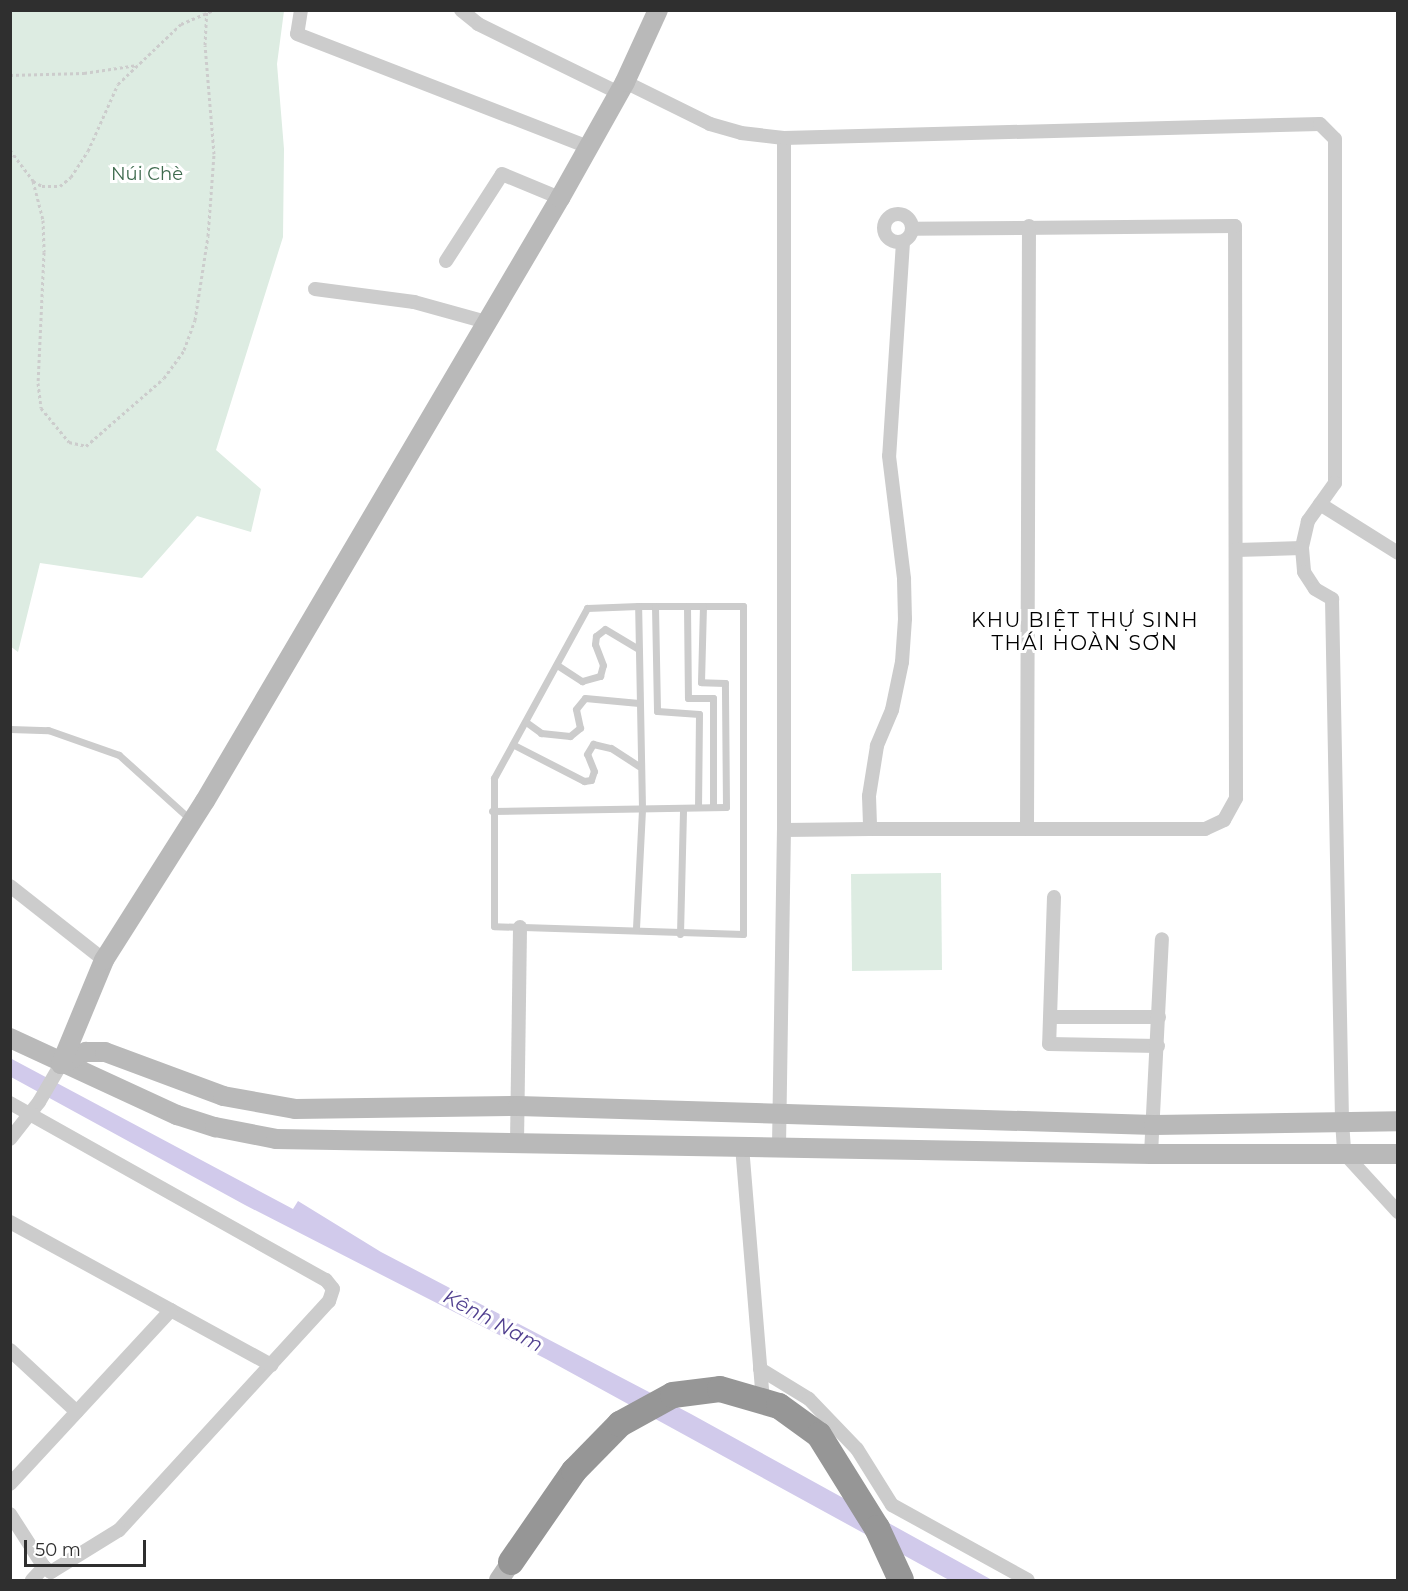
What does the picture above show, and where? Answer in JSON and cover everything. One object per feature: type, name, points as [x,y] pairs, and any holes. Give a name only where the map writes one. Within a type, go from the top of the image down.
[{"type":"highway","points":[[505,1571],[574,1471],[620,1424],[674,1395],[720,1389],[763,1400],[792,1413],[819,1436],[849,1478],[877,1528],[900,1581]]},
{"type":"main road","points":[[61,1064],[105,960],[193,822],[560,198],[622,87],[658,10]]},
{"type":"main road","points":[[10,1038],[61,1064],[177,1115],[247,1135],[276,1139],[1151,1154],[1398,1154]]},
{"type":"main road","points":[[61,1064],[86,1052],[105,1052],[223,1096],[296,1109],[518,1106],[1154,1125],[1398,1121]]},
{"type":"street","points":[[301,10],[297,34],[589,147]]},
{"type":"street","points":[[461,10],[478,24],[710,124],[741,133],[784,138],[1320,124],[1335,139],[1335,483],[1308,521],[1302,548],[1304,572],[1314,589],[1332,599],[1344,1153],[1398,1212]]},
{"type":"street","points":[[779,1146],[783,830],[784,138]]},
{"type":"street","points":[[446,261],[502,174],[560,198]]},
{"type":"street","points":[[903,242],[892,241],[884,233],[888,218],[904,215],[912,229]]},
{"type":"street","points":[[783,830],[1205,829],[1224,820],[1236,798],[1235,226],[1029,226],[912,229]]},
{"type":"street","points":[[1027,829],[1029,226]]},
{"type":"street","points":[[870,829],[869,796],[877,746],[892,710],[902,662],[905,619],[904,579],[889,456],[903,242],[912,229]]},
{"type":"street","points":[[315,289],[414,302],[486,322]]},
{"type":"street","points":[[1320,504],[1398,553]]},
{"type":"street","points":[[1236,550],[1302,548]]},
{"type":"street","points":[[11,887],[105,960]]},
{"type":"street","points":[[1054,897],[1049,1044],[1158,1046]]},
{"type":"street","points":[[517,1143],[520,927]]},
{"type":"street","points":[[1151,1154],[1162,939]]},
{"type":"street","points":[[1051,1017],[1159,1017]]},
{"type":"street","points":[[10,1139],[28,1112],[39,1102],[61,1064]]},
{"type":"street","points":[[10,1103],[326,1280],[333,1288],[329,1301],[119,1530],[51,1572],[44,1568],[10,1514]]},
{"type":"street","points":[[742,1146],[763,1400]]},
{"type":"street","points":[[10,1222],[271,1365]]},
{"type":"street","points":[[10,1484],[171,1310]]},
{"type":"street","points":[[10,1350],[76,1412]]},
{"type":"street","points":[[760,1369],[809,1399],[856,1449],[892,1505],[1028,1581]]},
{"type":"street","points":[[32,1581],[44,1568]]},
{"type":"lane","points":[[636,928],[642,808],[639,766],[638,606]]},
{"type":"lane","points":[[655,606],[657,711],[699,714],[698,807]]},
{"type":"lane","points":[[655,606],[743,606],[743,934],[680,934],[636,928],[495,926],[492,811],[494,778],[587,608],[655,606]]},
{"type":"lane","points":[[687,606],[688,698],[713,698],[713,807]]},
{"type":"lane","points":[[492,811],[726,807],[725,683],[701,682],[703,606]]},
{"type":"lane","points":[[557,664],[582,681],[600,676],[603,665],[595,644],[596,636],[605,629],[638,649]]},
{"type":"lane","points":[[526,722],[541,733],[570,736],[580,728],[576,709],[585,698],[639,703]]},
{"type":"lane","points":[[10,729],[48,730],[119,755],[193,822]]},
{"type":"lane","points":[[514,745],[584,781],[591,780],[594,771],[587,754],[593,744],[611,748],[639,766]]},
{"type":"lane","points":[[680,934],[683,808]]},
{"type":"path","points":[[33,181],[52,187],[71,177],[88,151],[114,90],[173,29],[214,10]]},
{"type":"path","points":[[10,150],[33,181],[43,220],[44,252],[38,383],[41,408],[69,442],[86,446],[164,378],[184,350],[195,320],[204,273],[213,174],[205,45],[207,12]]},
{"type":"path","points":[[10,75],[84,73],[138,65]]},
{"type":"green space","name":"Núi Chè","points":[[11,10],[284,11],[277,64],[284,149],[283,237],[216,450],[261,489],[251,532],[197,516],[142,578],[40,563],[18,652],[10,646]]},
{"type":"green space","points":[[941,873],[942,970],[852,971],[851,874]]},
{"type":"water","name":"Kênh Nam","points":[[10,1058],[293,1209],[298,1201],[381,1252],[691,1414],[992,1580],[949,1580],[546,1359],[245,1205],[11,1077]]},
{"type":"district","name":"KHU BIỆT THỰ SINH THÁI HOÀN SƠN","points":[[1085,632]]}]
